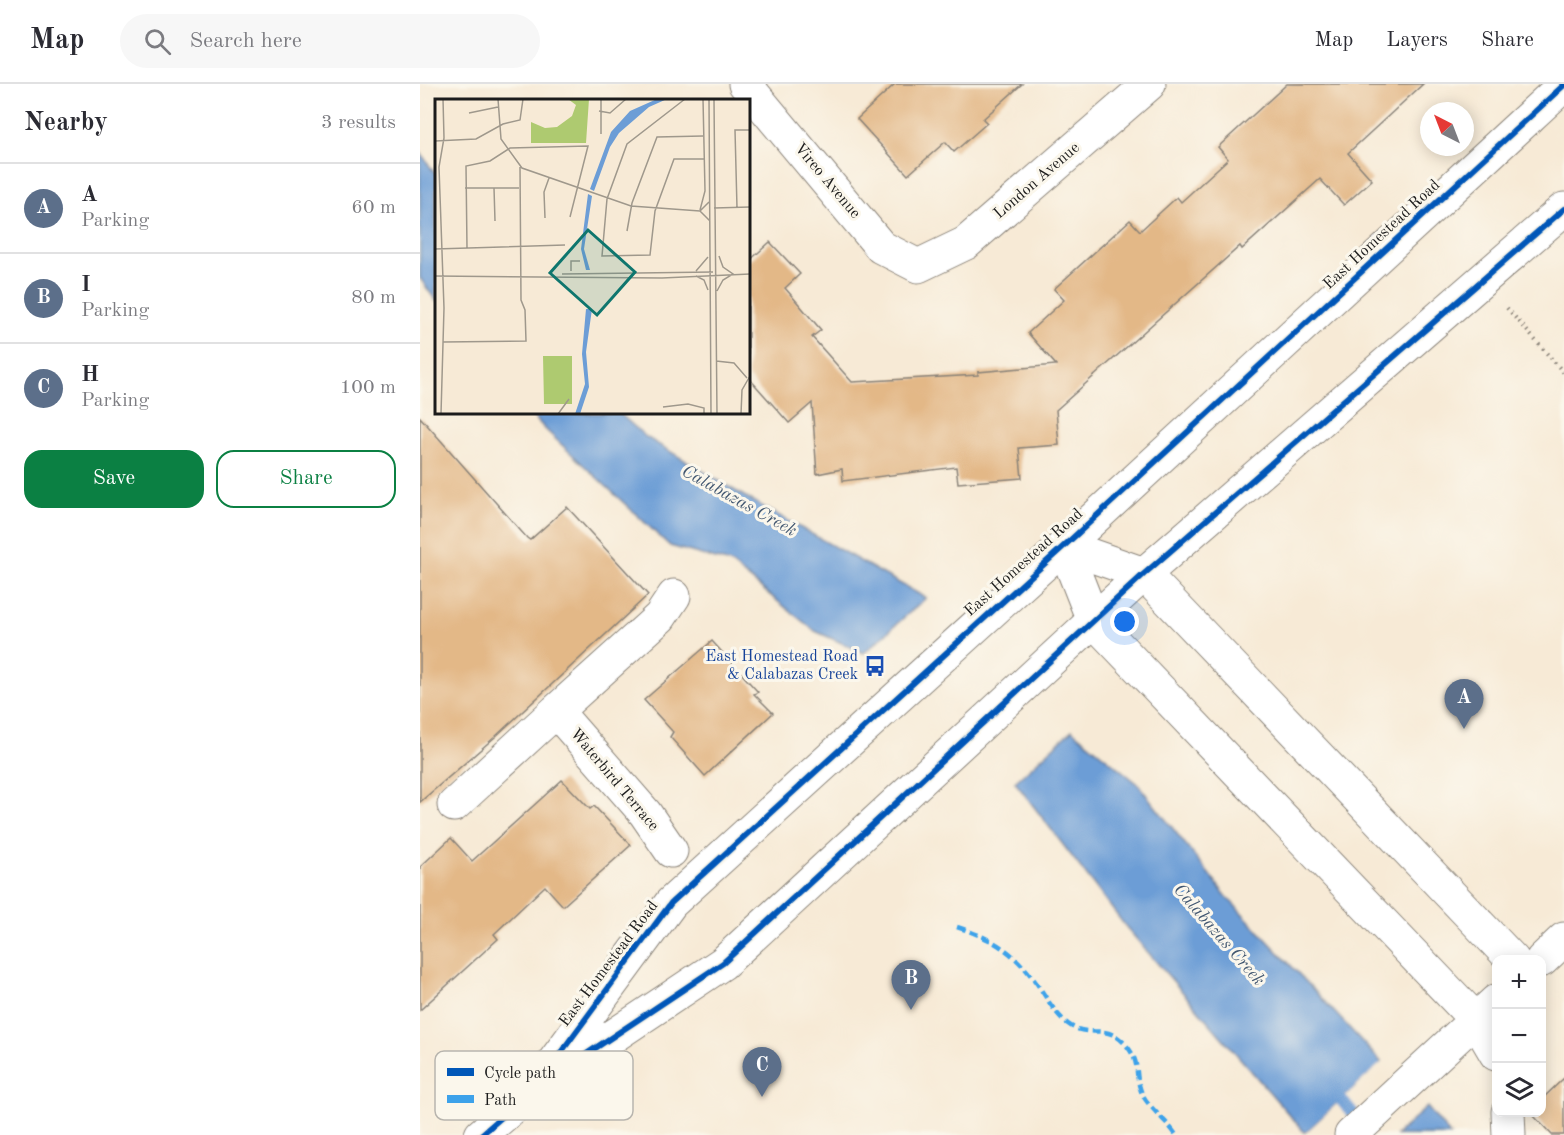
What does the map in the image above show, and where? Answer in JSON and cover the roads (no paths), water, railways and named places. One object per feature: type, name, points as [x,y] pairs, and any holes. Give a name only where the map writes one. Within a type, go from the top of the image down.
[{"type":"main road","name":"Vireo Avenue","points":[[745,84],[881,247],[918,266]]},
{"type":"main road","name":"London Avenue","points":[[918,266],[966,243],[1149,84]]},
{"type":"main road","name":"East Homestead Road","points":[[562,1051],[671,903],[1064,546],[1564,86]]},
{"type":"main road","name":"East Homestead Road","points":[[591,1051],[723,963],[1144,574],[1564,209]]},
{"type":"main road","points":[[1064,546],[1144,574],[1508,955]]},
{"type":"main road","points":[[1064,546],[1093,620],[1486,1010],[1492,1034]]},
{"type":"main road","points":[[454,805],[660,617],[674,597]]},
{"type":"main road","name":"Waterbird Terrace","points":[[556,711],[645,813],[671,851]]},
{"type":"main road","points":[[1546,956],[1564,939]]},
{"type":"main road","points":[[1351,1135],[1486,1010]]},
{"type":"main road","points":[[1508,1117],[1509,1135]]},
{"type":"main road","name":"East Homestead Road","points":[[482,1135],[499,1120]]},
{"type":"water","points":[[420,152],[435,174],[435,300],[420,278]]},
{"type":"water","points":[[531,414],[620,414],[646,437],[744,496],[926,598],[864,653],[815,631],[730,563],[670,546]]},
{"type":"water","points":[[1072,730],[1137,783],[1227,897],[1382,1063],[1305,1133],[1126,927],[1015,782]]},
{"type":"water","points":[[1427,1107],[1450,1135],[1396,1135]]},
{"type":"waterway","name":"Calabazas Creek","points":[[1331,1088],[1361,1123]]},
{"type":"place","name":"East Homestead Road & Calabazas Creek","points":[[875,666]]},
{"type":"place","name":"A","points":[[1464,729]]},
{"type":"place","name":"I","points":[[911,1010]]},
{"type":"place","name":"H","points":[[762,1097]]}]
